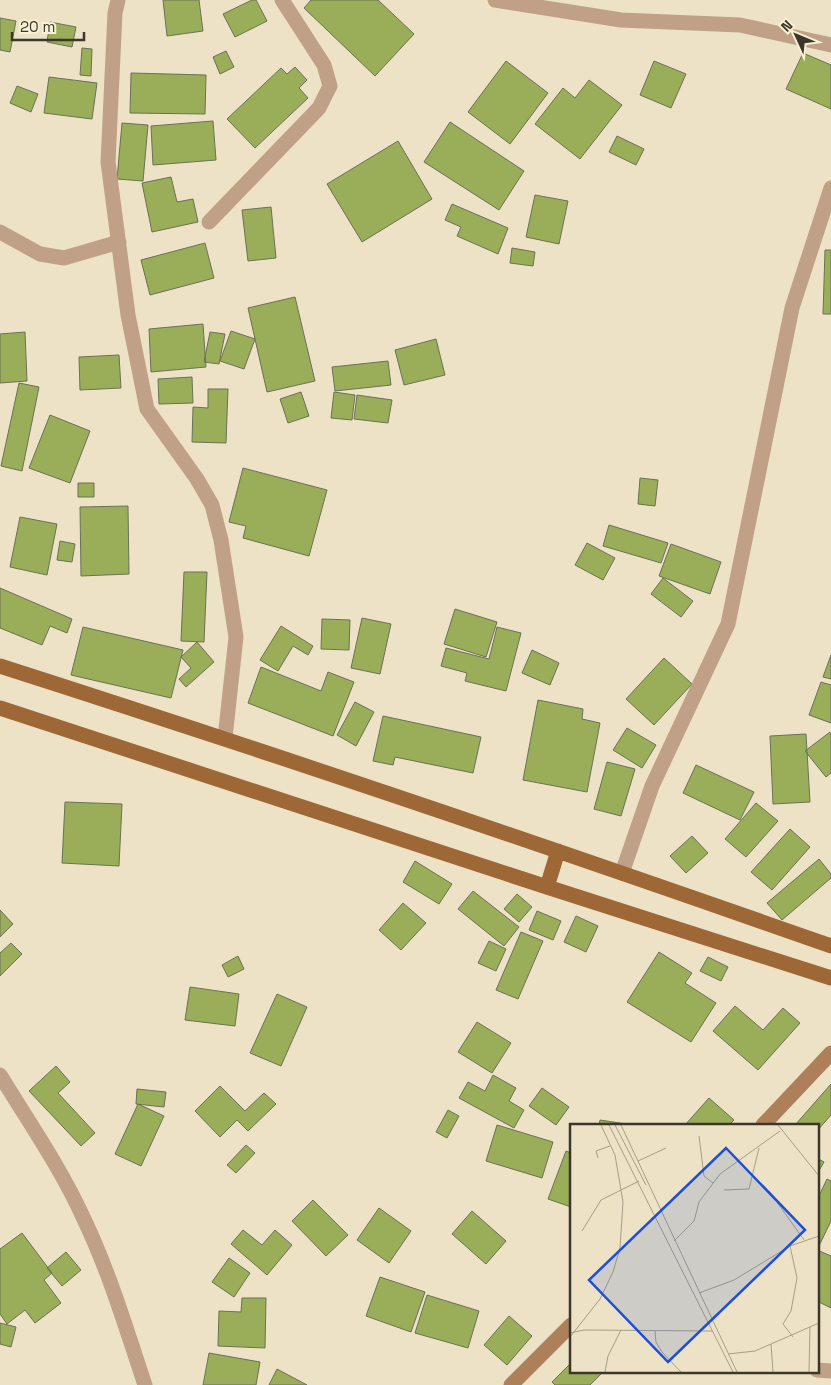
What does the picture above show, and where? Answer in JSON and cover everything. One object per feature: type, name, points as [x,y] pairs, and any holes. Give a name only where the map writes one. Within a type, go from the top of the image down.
[{"type":"main road","points":[[0,666],[225,738],[831,946]]},
{"type":"main road","points":[[0,708],[831,978]]},
{"type":"main road","points":[[547,887],[558,851]]},
{"type":"street","points":[[118,0],[115,13],[108,162],[128,315],[147,409],[197,479],[212,505],[221,540],[236,637],[225,738]]},
{"type":"street","points":[[209,222],[319,108],[330,86],[324,65],[282,0]]},
{"type":"street","points":[[495,0],[621,20],[740,25],[831,46]]},
{"type":"street","points":[[622,873],[652,786],[728,624],[792,308],[831,188]]},
{"type":"street","points":[[0,232],[40,254],[64,258],[119,242]]},
{"type":"street","points":[[764,1124],[831,1053]]},
{"type":"street","points":[[0,1075],[53,1158],[83,1217],[117,1299],[144,1385]]},
{"type":"street","points":[[511,1385],[570,1326]]},
{"type":"street","points":[[818,1370],[831,1371]]},
{"type":"building","points":[[163,0],[199,0],[203,31],[167,36]]},
{"type":"building","points":[[252,0],[256,0],[267,21],[235,37],[223,14]]},
{"type":"building","points":[[311,0],[378,0],[414,34],[375,76],[304,8]]},
{"type":"building","points":[[0,18],[16,21],[10,52],[0,50]]},
{"type":"building","points":[[50,22],[76,27],[72,47],[47,42]]},
{"type":"building","points":[[82,48],[92,49],[91,76],[80,75]]},
{"type":"building","points":[[226,51],[234,67],[220,74],[213,57]]},
{"type":"building","points":[[803,53],[831,65],[831,109],[786,89]]},
{"type":"building","points":[[506,61],[548,93],[510,144],[468,112]]},
{"type":"building","points":[[654,61],[686,74],[671,108],[640,95]]},
{"type":"building","points":[[295,67],[307,80],[299,88],[308,98],[255,148],[227,119],[281,68],[287,74]]},
{"type":"building","points":[[131,73],[206,75],[205,114],[130,113]]},
{"type":"building","points":[[49,77],[97,83],[92,119],[44,113]]},
{"type":"building","points":[[589,80],[622,105],[580,159],[535,124],[563,88],[575,98]]},
{"type":"building","points":[[17,86],[38,94],[31,112],[10,103]]},
{"type":"building","points":[[213,121],[216,160],[153,165],[151,126]]},
{"type":"building","points":[[450,122],[524,171],[499,210],[424,162]]},
{"type":"building","points":[[122,123],[148,125],[143,181],[117,179]]},
{"type":"building","points":[[617,136],[644,149],[636,165],[609,152]]},
{"type":"building","points":[[398,141],[432,199],[362,242],[327,184]]},
{"type":"building","points":[[171,177],[177,202],[193,199],[198,222],[152,232],[142,183]]},
{"type":"building","points":[[535,195],[568,201],[559,244],[526,237]]},
{"type":"building","points":[[452,204],[508,228],[498,254],[457,236],[461,227],[445,220]]},
{"type":"building","points":[[271,207],[276,258],[248,261],[242,210]]},
{"type":"building","points":[[205,243],[214,278],[150,295],[141,260]]},
{"type":"building","points":[[512,248],[535,252],[533,266],[510,263]]},
{"type":"building","points":[[825,250],[831,250],[831,314],[823,314]]},
{"type":"building","points":[[295,297],[315,381],[267,392],[248,308]]},
{"type":"building","points":[[203,324],[206,367],[151,372],[149,329]]},
{"type":"building","points":[[231,331],[255,339],[244,369],[220,361]]},
{"type":"building","points":[[25,332],[27,381],[0,383],[0,334]]},
{"type":"building","points":[[210,332],[225,334],[219,364],[204,362]]},
{"type":"building","points":[[436,339],[445,375],[404,385],[395,350]]},
{"type":"building","points":[[119,355],[121,388],[80,390],[79,357]]},
{"type":"building","points":[[388,361],[391,385],[335,391],[332,367]]},
{"type":"building","points":[[192,377],[193,403],[159,404],[158,379]]},
{"type":"building","points":[[19,383],[39,387],[22,471],[1,466]]},
{"type":"building","points":[[208,389],[228,389],[226,443],[192,442],[193,407],[208,408]]},
{"type":"building","points":[[301,392],[309,416],[288,423],[280,399]]},
{"type":"building","points":[[334,392],[355,395],[352,420],[331,418]]},
{"type":"building","points":[[357,395],[392,400],[388,423],[354,419]]},
{"type":"building","points":[[50,415],[90,431],[70,483],[29,468]]},
{"type":"building","points":[[243,468],[327,490],[309,556],[243,538],[246,526],[229,522]]},
{"type":"building","points":[[640,478],[658,480],[655,506],[638,504]]},
{"type":"building","points":[[78,483],[94,483],[94,497],[78,497]]},
{"type":"building","points":[[128,506],[129,574],[81,576],[80,507]]},
{"type":"building","points":[[20,517],[57,524],[47,575],[10,567]]},
{"type":"building","points":[[609,525],[668,543],[661,563],[603,546]]},
{"type":"building","points":[[60,541],[75,544],[72,562],[57,560]]},
{"type":"building","points":[[587,543],[615,558],[603,580],[575,565]]},
{"type":"building","points":[[671,544],[721,562],[710,594],[659,576]]},
{"type":"building","points":[[184,572],[207,572],[204,642],[181,641]]},
{"type":"building","points":[[663,578],[693,601],[681,617],[651,594]]},
{"type":"building","points":[[0,588],[72,619],[67,633],[50,626],[42,645],[0,628]]},
{"type":"building","points":[[455,609],[497,622],[486,657],[444,644]]},
{"type":"building","points":[[362,618],[391,624],[380,674],[351,668]]},
{"type":"building","points":[[322,619],[350,620],[349,650],[321,649]]},
{"type":"building","points":[[281,626],[313,646],[308,655],[293,646],[278,671],[260,660]]},
{"type":"building","points":[[83,627],[183,650],[171,698],[71,675]]},
{"type":"building","points":[[497,627],[521,633],[506,691],[465,681],[467,673],[441,666],[446,648],[489,659]]},
{"type":"building","points":[[197,642],[214,662],[186,687],[179,679],[191,668],[181,657]]},
{"type":"building","points":[[532,650],[559,663],[550,685],[522,673]]},
{"type":"building","points":[[831,655],[831,679],[823,677]]},
{"type":"building","points":[[664,658],[692,684],[654,725],[626,699]]},
{"type":"building","points":[[261,667],[321,691],[328,672],[354,682],[333,736],[248,703]]},
{"type":"building","points":[[821,682],[831,685],[831,723],[809,715]]},
{"type":"building","points":[[538,700],[583,709],[582,719],[600,723],[587,792],[523,780]]},
{"type":"building","points":[[355,702],[374,712],[356,746],[337,735]]},
{"type":"building","points":[[383,716],[481,737],[473,773],[395,757],[393,765],[373,761]]},
{"type":"building","points":[[627,728],[656,745],[642,768],[613,750]]},
{"type":"building","points":[[830,732],[831,773],[826,777],[805,751]]},
{"type":"building","points":[[806,734],[810,802],[773,804],[770,736]]},
{"type":"building","points":[[607,762],[635,769],[621,816],[594,809]]},
{"type":"building","points":[[696,765],[754,792],[740,820],[683,793]]},
{"type":"building","points":[[65,802],[122,804],[119,866],[62,863]]},
{"type":"building","points":[[756,803],[778,821],[746,857],[725,839]]},
{"type":"building","points":[[790,829],[810,847],[772,890],[751,872]]},
{"type":"building","points":[[692,836],[708,853],[686,873],[670,856]]},
{"type":"building","points":[[819,859],[831,874],[831,878],[782,920],[767,903]]},
{"type":"building","points":[[415,861],[452,884],[439,904],[403,882]]},
{"type":"building","points":[[473,891],[519,927],[504,946],[458,909]]},
{"type":"building","points":[[517,894],[532,907],[519,922],[504,909]]},
{"type":"building","points":[[403,903],[426,923],[401,950],[379,930]]},
{"type":"building","points":[[0,910],[13,924],[0,937]]},
{"type":"building","points":[[537,911],[561,921],[553,940],[529,930]]},
{"type":"building","points":[[576,916],[598,926],[586,952],[564,942]]},
{"type":"building","points":[[521,932],[543,941],[518,999],[496,990]]},
{"type":"building","points":[[489,941],[506,949],[496,971],[478,963]]},
{"type":"building","points":[[11,943],[22,954],[0,976],[0,953]]},
{"type":"building","points":[[659,952],[692,973],[685,983],[716,1003],[691,1042],[627,1002]]},
{"type":"building","points":[[238,956],[244,969],[228,977],[222,965]]},
{"type":"building","points":[[708,957],[728,967],[721,981],[700,971]]},
{"type":"building","points":[[190,987],[239,994],[235,1026],[185,1020]]},
{"type":"building","points":[[277,994],[307,1007],[281,1066],[250,1053]]},
{"type":"building","points":[[735,1006],[763,1030],[783,1008],[800,1023],[758,1070],[713,1031]]},
{"type":"building","points":[[477,1022],[511,1043],[492,1073],[458,1052]]},
{"type":"building","points":[[56,1066],[70,1082],[58,1093],[95,1133],[81,1146],[29,1091]]},
{"type":"building","points":[[493,1075],[516,1088],[509,1101],[524,1110],[514,1128],[459,1098],[468,1082],[485,1091]]},
{"type":"building","points":[[831,1084],[831,1115],[818,1130],[818,1124],[796,1124]]},
{"type":"building","points":[[220,1086],[245,1111],[264,1093],[276,1104],[248,1131],[237,1120],[220,1137],[195,1111]]},
{"type":"building","points":[[542,1088],[569,1107],[556,1125],[529,1106]]},
{"type":"building","points":[[137,1089],[166,1092],[164,1107],[136,1104]]},
{"type":"building","points":[[709,1098],[734,1120],[730,1124],[686,1124]]},
{"type":"building","points":[[138,1104],[164,1116],[141,1166],[115,1154]]},
{"type":"building","points":[[448,1110],[459,1116],[447,1138],[436,1132]]},
{"type":"building","points":[[600,1120],[626,1124],[599,1124]]},
{"type":"building","points":[[497,1125],[553,1142],[542,1178],[486,1161]]},
{"type":"building","points":[[246,1145],[255,1153],[236,1173],[227,1165]]},
{"type":"building","points":[[566,1151],[570,1153],[570,1207],[548,1199]]},
{"type":"building","points":[[818,1159],[824,1162],[818,1172]]},
{"type":"building","points":[[827,1179],[831,1181],[831,1221],[818,1248],[818,1198]]},
{"type":"building","points":[[313,1200],[348,1235],[326,1256],[292,1221]]},
{"type":"building","points":[[379,1208],[411,1231],[389,1263],[357,1240]]},
{"type":"building","points":[[472,1211],[506,1241],[486,1264],[452,1234]]},
{"type":"building","points":[[243,1230],[262,1245],[275,1230],[292,1245],[267,1275],[231,1244]]},
{"type":"building","points":[[22,1233],[52,1273],[44,1280],[61,1303],[35,1323],[25,1310],[7,1324],[0,1314],[0,1249]]},
{"type":"building","points":[[818,1250],[831,1256],[831,1308],[818,1302]]},
{"type":"building","points":[[66,1252],[81,1270],[62,1286],[47,1268]]},
{"type":"building","points":[[229,1258],[250,1273],[234,1297],[212,1282]]},
{"type":"building","points":[[380,1277],[425,1292],[411,1332],[366,1316]]},
{"type":"building","points":[[427,1295],[479,1311],[468,1348],[415,1333]]},
{"type":"building","points":[[242,1298],[266,1298],[265,1348],[218,1346],[219,1311],[241,1312]]},
{"type":"building","points":[[509,1316],[532,1336],[507,1365],[484,1345]]},
{"type":"building","points":[[0,1323],[16,1327],[11,1347],[0,1344]]},
{"type":"building","points":[[209,1353],[260,1362],[256,1385],[203,1385]]},
{"type":"building","points":[[570,1364],[570,1372],[603,1372],[590,1385],[555,1385],[552,1382]]},
{"type":"building","points":[[277,1369],[307,1385],[269,1385]]}]
